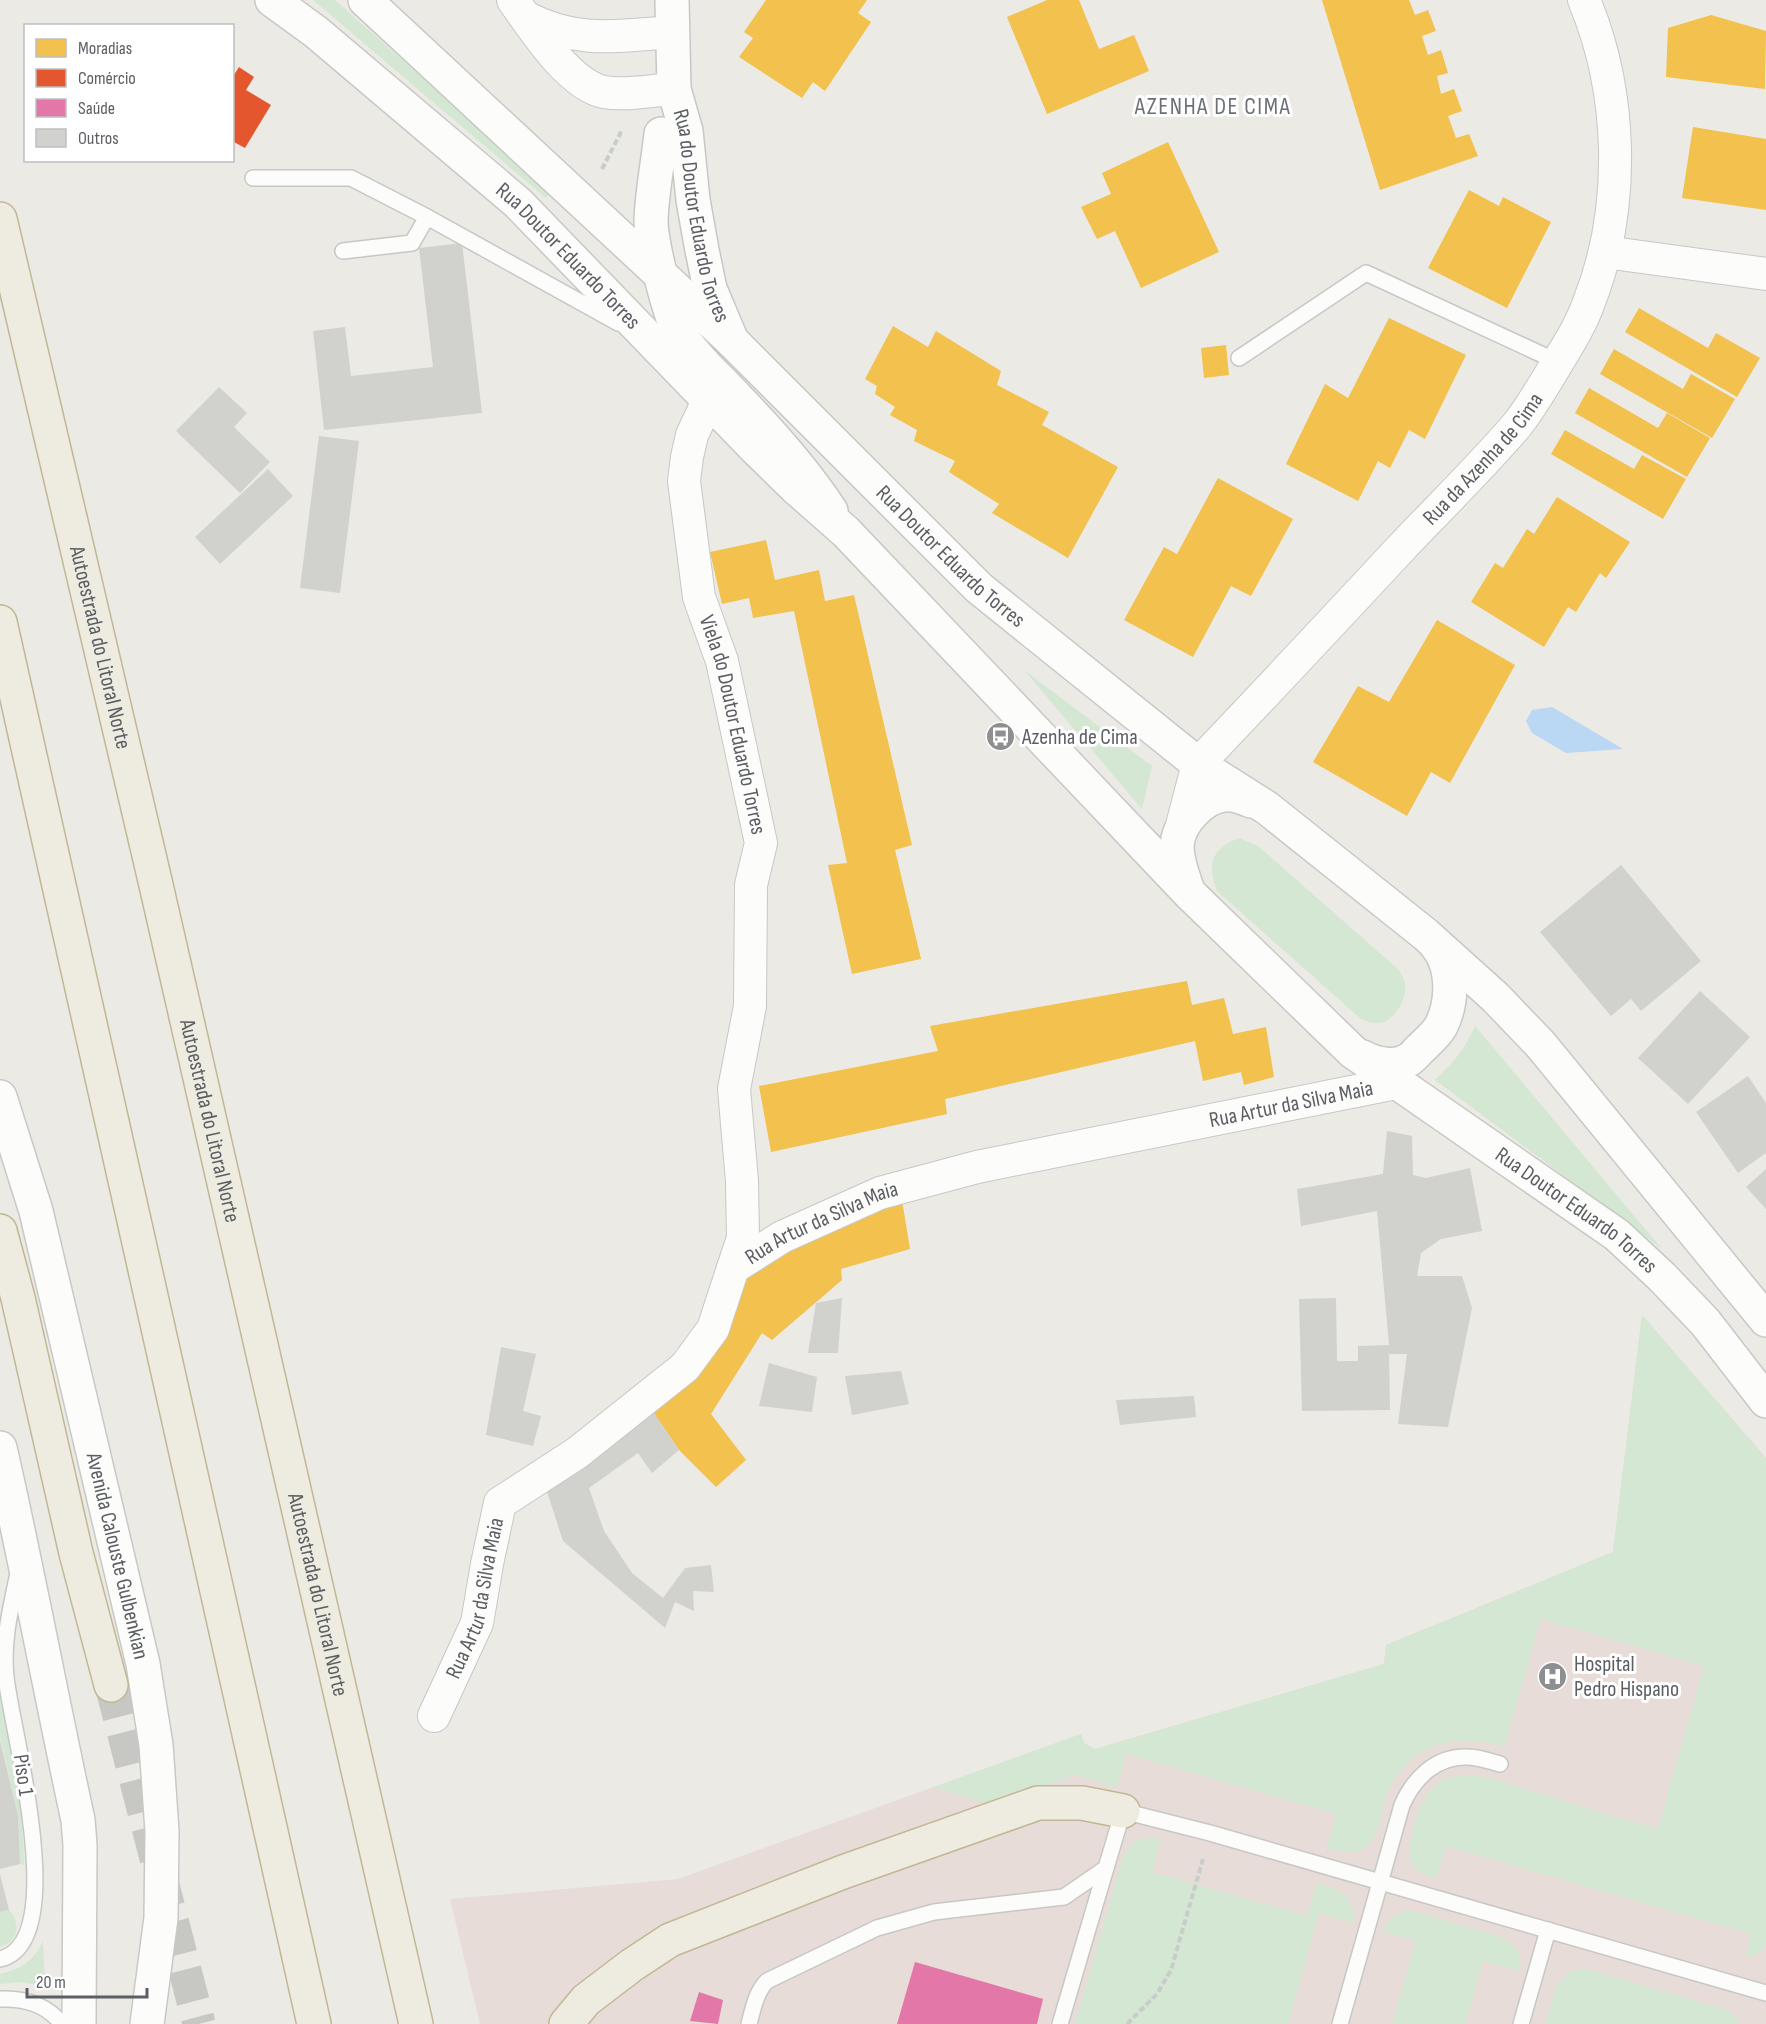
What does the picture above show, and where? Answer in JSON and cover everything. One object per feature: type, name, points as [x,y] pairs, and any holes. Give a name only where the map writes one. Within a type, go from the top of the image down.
[{"type":"highway","name":"Autoestrada do Litoral Norte","points":[[0,219],[159,897],[416,2024]]},
{"type":"highway","points":[[0,622],[314,2024]]},
{"type":"highway","points":[[0,1231],[18,1298],[76,1553],[111,1684]]},
{"type":"highway","points":[[566,2024],[586,2000],[670,1940],[843,1872],[1038,1803],[1082,1803],[1123,1811]]},
{"type":"main road","name":"Rua Doutor Eduardo Torres","points":[[272,0],[316,32],[518,203],[796,488],[846,532],[1189,893],[1353,1052],[1617,1234],[1662,1276],[1705,1322],[1766,1401]]},
{"type":"main road","name":"Rua Doutor Eduardo Torres","points":[[365,0],[732,342],[979,588],[1198,764],[1268,808],[1425,934],[1495,997],[1542,1046],[1766,1320]]},
{"type":"main road","name":"Rua do Doutor Eduardo Torres","points":[[672,0],[674,89],[686,131],[693,200],[710,289],[732,342]]},
{"type":"main road","name":"Rua do Doutor Eduardo Torres","points":[[596,213],[616,217],[629,216],[637,209],[674,89]]},
{"type":"main road","name":"Rua do Doutor Eduardo Torres","points":[[660,274],[651,222],[661,134]]},
{"type":"main road","name":"Rua Doutor Eduardo Torres","points":[[660,274],[680,333],[808,478],[846,532]]},
{"type":"main road","name":"Rua Doutor Eduardo Torres","points":[[1189,893],[1179,863],[1177,844],[1193,812],[1208,800],[1225,795],[1244,798],[1268,808]]},
{"type":"main road","name":"Rua Doutor Eduardo Torres","points":[[1353,1052],[1371,1061],[1386,1064],[1407,1061],[1440,1026],[1446,1010],[1449,989],[1448,967],[1441,951],[1425,934]]},
{"type":"main road","name":"Avenida Calouste Gulbenkian","points":[[0,1097],[36,1211],[138,1642],[152,1714],[161,1821],[161,1918],[147,2024]]},
{"type":"main road","points":[[0,1448],[78,1820],[80,1845],[79,2024]]},
{"type":"street","name":"Rua da Azenha de Cima","points":[[1177,844],[1198,764],[1518,424],[1568,347],[1589,303],[1605,252],[1613,199],[1615,156],[1612,109],[1605,68],[1584,0]]},
{"type":"street","points":[[519,9],[557,32],[584,37],[672,32]]},
{"type":"street","points":[[519,9],[558,58],[588,85],[604,92],[674,89]]},
{"type":"street","points":[[1605,252],[1766,274]]},
{"type":"street","name":"Viela do Doutor Eduardo Torres","points":[[709,399],[692,435],[684,481],[699,597],[722,661],[761,843],[751,885],[750,1006],[734,1089],[742,1181],[743,1238],[733,1268]]},
{"type":"street","name":"Rua Artur da Silva Maia","points":[[434,1716],[477,1623],[500,1503],[577,1453],[685,1367],[713,1329],[733,1268],[782,1237],[880,1193],[977,1167],[1396,1083]]},
{"type":"lane","points":[[253,178],[351,178],[427,217],[656,344]]},
{"type":"lane","points":[[342,251],[411,243],[427,217]]},
{"type":"lane","points":[[1239,358],[1366,273],[1558,362]]},
{"type":"lane","name":"Piso 1","points":[[2,1959],[16,1951],[29,1933],[35,1886],[32,1835],[18,1739],[6,1679],[5,1657],[9,1618],[22,1546]]},
{"type":"lane","points":[[1340,2024],[1402,1804],[1409,1789],[1420,1775],[1434,1766],[1458,1758],[1467,1757],[1500,1764]]},
{"type":"lane","points":[[1060,2024],[1123,1811],[1210,1833],[1766,1993]]},
{"type":"lane","points":[[749,2024],[761,1987],[767,1981],[877,1928],[934,1912],[1064,1897],[1106,1868]]},
{"type":"lane","points":[[1521,2024],[1548,1930]]},
{"type":"lane","points":[[0,1999],[34,2002],[53,2013],[63,2024]]},
{"type":"path","points":[[601,171],[622,130]]},
{"type":"path","points":[[1127,2024],[1157,1994],[1171,1970],[1210,1833]]},
{"type":"shaded area","name":"Hospital Pedro Hispano","points":[[1642,1315],[1766,1458],[1766,2024],[480,2024],[450,1899],[678,1879],[1081,1734],[1084,1743],[1095,1749],[1384,1664],[1386,1645],[1613,1552]]},
{"type":"green space","points":[[313,0],[335,0],[550,192],[546,198]]},
{"type":"green space","points":[[1025,671],[1152,766],[1142,809]]},
{"type":"green space","points":[[1239,838],[1258,846],[1399,970],[1405,981],[1404,996],[1398,1010],[1388,1020],[1373,1023],[1361,1019],[1217,891],[1212,873],[1214,858],[1222,847]]},
{"type":"green space","points":[[1475,1026],[1662,1249],[1435,1080],[1458,1055]]},
{"type":"green space","points":[[1642,1315],[1766,1458],[1766,1944],[1758,1953],[1746,1956],[1751,1934],[1446,1846],[1436,1879],[1420,1872],[1413,1864],[1411,1839],[1423,1801],[1436,1785],[1459,1775],[1492,1779],[1658,1828],[1704,1666],[1541,1619],[1504,1747],[1485,1742],[1449,1742],[1417,1755],[1404,1766],[1393,1781],[1385,1800],[1376,1834],[1368,1845],[1359,1851],[1345,1852],[1327,1848],[1336,1814],[1126,1754],[1117,1787],[1076,1775],[989,1804],[934,1787],[1081,1734],[1084,1743],[1095,1749],[1384,1664],[1386,1645],[1613,1552]]},
{"type":"green space","points":[[0,1699],[10,1742],[22,1816],[24,1865],[20,1864],[18,1816],[0,1736]]},
{"type":"green space","points":[[1147,1837],[1160,1838],[1152,1872],[1307,1916],[1317,1883],[1339,1891],[1349,1900],[1352,1906],[1353,1923],[1319,1913],[1288,2024],[1075,2024],[1123,1857],[1133,1844]]},
{"type":"green space","points":[[9,1910],[15,1921],[16,1931],[11,1941],[0,1947],[0,1912]]},
{"type":"green space","points":[[1406,1911],[1417,1912],[1501,1937],[1517,1950],[1520,1971],[1483,1961],[1465,2024],[1392,2024],[1416,1941],[1382,1931],[1392,1918]]},
{"type":"green space","points":[[43,1941],[45,1986],[19,1982],[0,1984],[0,1974],[26,1963]]},
{"type":"green space","points":[[1577,1969],[1587,1969],[1730,2011],[1740,2024],[1546,2024],[1555,1991],[1563,1978]]},
{"type":"water","points":[[1552,707],[1623,749],[1566,753],[1532,733],[1526,721],[1532,710]]},
{"type":"building: Moradias","points":[[766,0],[867,0],[858,13],[871,22],[825,91],[813,82],[802,98],[739,57],[753,38],[744,32]]},
{"type":"building: Moradias","points":[[1047,0],[1079,0],[1099,49],[1134,35],[1149,71],[1047,114],[1007,17]]},
{"type":"building: Moradias","points":[[1322,0],[1409,0],[1415,15],[1428,10],[1436,31],[1422,36],[1428,55],[1441,50],[1448,73],[1437,76],[1441,94],[1454,89],[1462,111],[1448,116],[1456,138],[1469,134],[1478,156],[1380,190]]},
{"type":"building: Moradias","points":[[1711,15],[1766,31],[1765,89],[1666,77],[1668,28]]},
{"type":"building: Moradias","points":[[1693,127],[1766,139],[1766,210],[1682,198]]},
{"type":"building: Moradias","points":[[1168,142],[1219,252],[1141,288],[1115,231],[1097,239],[1081,207],[1111,194],[1102,173]]},
{"type":"building: Moradias","points":[[1469,190],[1499,206],[1503,197],[1551,222],[1507,308],[1428,268]]},
{"type":"building: Moradias","points":[[1639,308],[1708,348],[1716,333],[1760,358],[1737,397],[1625,332]]},
{"type":"building: Moradias","points":[[1389,318],[1466,355],[1425,439],[1409,430],[1390,468],[1378,461],[1358,501],[1286,464],[1325,384],[1348,398]]},
{"type":"building: Moradias","points":[[893,326],[928,347],[936,331],[1001,371],[997,385],[1049,412],[1042,425],[1118,467],[1068,558],[992,513],[999,504],[949,472],[955,461],[914,441],[917,430],[890,415],[895,407],[875,394],[877,386],[865,379]]},
{"type":"building: Moradias","points":[[1226,345],[1229,375],[1204,378],[1201,348]]},
{"type":"building: Moradias","points":[[1614,349],[1683,389],[1691,374],[1735,399],[1712,438],[1600,374]]},
{"type":"building: Moradias","points":[[1589,388],[1658,428],[1667,413],[1710,438],[1687,477],[1575,413]]},
{"type":"building: Moradias","points":[[1565,430],[1634,469],[1642,455],[1686,479],[1663,519],[1551,454]]},
{"type":"building: Moradias","points":[[1218,478],[1293,519],[1251,596],[1231,586],[1193,657],[1124,620],[1164,547],[1177,554]]},
{"type":"building: Moradias","points":[[1557,497],[1630,542],[1606,578],[1600,573],[1576,612],[1568,607],[1544,647],[1471,602],[1495,563],[1503,568],[1527,529],[1534,534]]},
{"type":"building: Moradias","points":[[766,540],[775,580],[819,570],[825,601],[854,595],[912,845],[895,850],[921,959],[852,974],[828,865],[847,863],[794,611],[753,618],[749,598],[722,604],[710,552]]},
{"type":"building: Moradias","points":[[1437,620],[1515,665],[1450,783],[1431,772],[1407,816],[1313,762],[1358,686],[1389,702]]},
{"type":"building: Moradias","points":[[1187,981],[1192,1005],[1224,998],[1233,1034],[1266,1027],[1274,1077],[1244,1085],[1241,1072],[1203,1081],[1195,1041],[945,1099],[947,1114],[771,1152],[759,1086],[938,1051],[930,1026]]},
{"type":"building: Moradias","points":[[902,1200],[910,1249],[841,1269],[842,1280],[772,1340],[762,1333],[711,1414],[746,1460],[716,1487],[679,1450],[645,1400],[685,1367],[733,1268]]},
{"type":"building: Comércio","points":[[239,67],[254,77],[246,90],[271,105],[245,148],[234,142],[234,75]]},
{"type":"building: Saúde","points":[[915,1962],[1043,1999],[1037,2024],[897,2024]]},
{"type":"building: Saúde","points":[[699,1992],[723,2000],[718,2024],[690,2021]]},
{"type":"building: Outros","points":[[462,243],[482,413],[324,430],[313,331],[345,327],[351,376],[433,367],[419,248]]},
{"type":"building: Outros","points":[[219,387],[247,413],[234,427],[270,462],[240,493],[176,431]]},
{"type":"building: Outros","points":[[319,436],[359,441],[340,593],[300,588]]},
{"type":"building: Outros","points":[[268,469],[293,496],[220,564],[195,537]]},
{"type":"building: Outros","points":[[1621,865],[1701,961],[1641,1011],[1631,999],[1611,1016],[1540,932]]},
{"type":"building: Outros","points":[[1700,991],[1750,1037],[1688,1104],[1638,1058]]},
{"type":"building: Outros","points":[[1748,1076],[1766,1103],[1766,1153],[1738,1173],[1696,1112]]},
{"type":"building: Outros","points":[[1387,1131],[1412,1136],[1413,1175],[1426,1178],[1470,1168],[1482,1231],[1441,1239],[1421,1253],[1417,1276],[1462,1276],[1472,1308],[1448,1427],[1398,1424],[1407,1354],[1389,1354],[1390,1410],[1302,1411],[1299,1299],[1336,1298],[1337,1361],[1358,1361],[1358,1346],[1389,1345],[1377,1211],[1301,1226],[1297,1189],[1383,1174]]},
{"type":"building: Outros","points":[[1766,1169],[1766,1209],[1746,1187]]},
{"type":"building: Outros","points":[[842,1298],[838,1353],[808,1353],[816,1303]]},
{"type":"building: Outros","points":[[501,1347],[536,1354],[523,1411],[541,1416],[533,1446],[486,1435]]},
{"type":"building: Outros","points":[[769,1363],[817,1377],[812,1412],[759,1406]]},
{"type":"building: Outros","points":[[901,1371],[909,1404],[852,1415],[845,1376]]},
{"type":"building: Outros","points":[[1194,1396],[1196,1417],[1120,1425],[1116,1400]]},
{"type":"building: Outros","points":[[645,1400],[679,1450],[652,1473],[638,1453],[589,1488],[604,1531],[632,1573],[663,1598],[685,1568],[711,1565],[714,1592],[693,1591],[694,1611],[675,1602],[665,1628],[563,1541],[542,1476]]},
{"type":"building: Outros","points":[[0,1740],[18,1816],[20,1864],[0,1869]]},
{"type":"building: Outros","points":[[0,1874],[9,1910],[0,1912]]},
{"type":"tunnel","points":[[111,1685],[199,2024]]},
{"type":"place","name":"Azenha de Cima","points":[[1001,737]]},
{"type":"place","name":"Hospital Pedro Hispano","points":[[1553,1677]]},
{"type":"district","name":"AZENHA DE CIMA","points":[[1213,106]]}]
